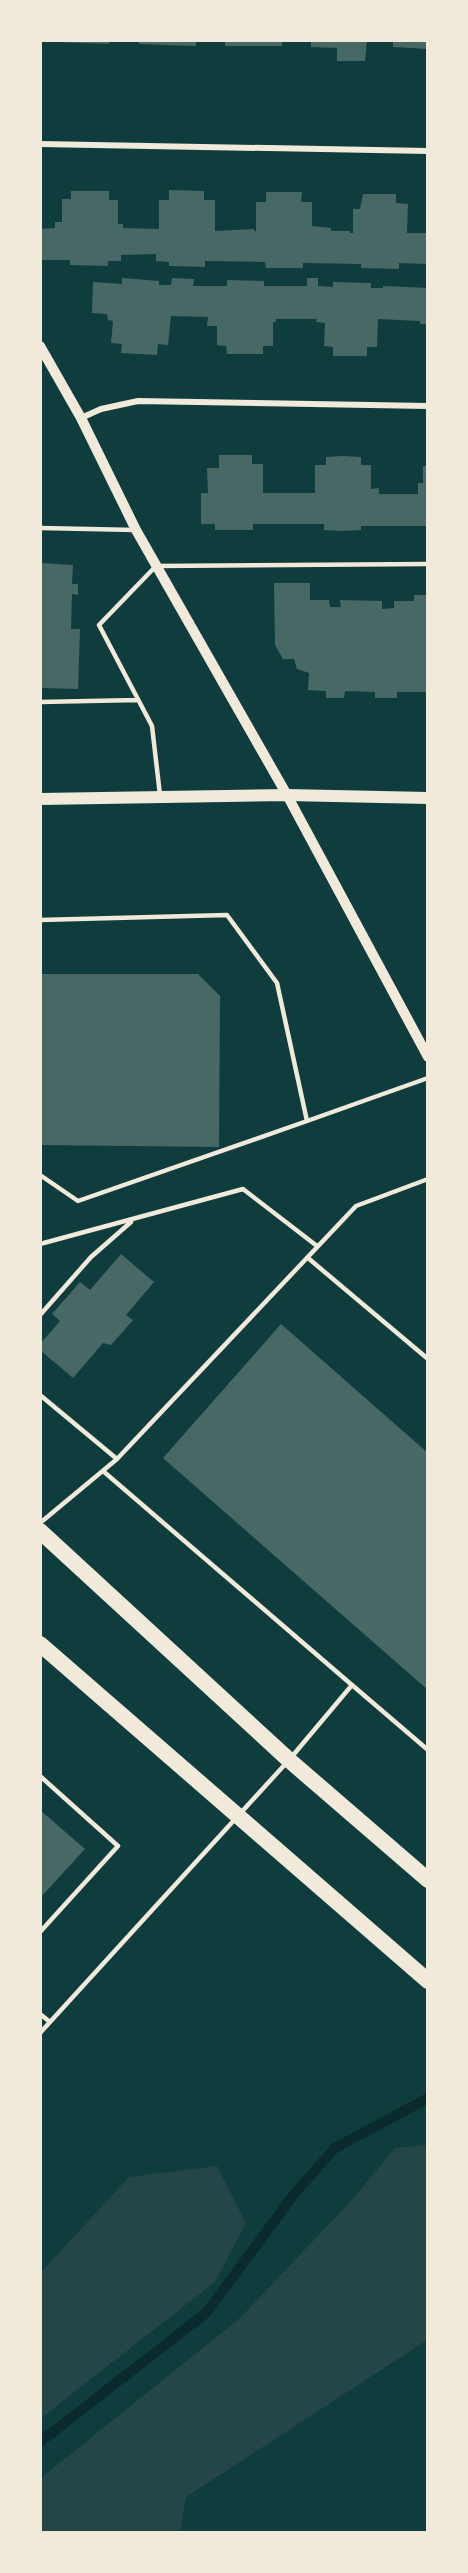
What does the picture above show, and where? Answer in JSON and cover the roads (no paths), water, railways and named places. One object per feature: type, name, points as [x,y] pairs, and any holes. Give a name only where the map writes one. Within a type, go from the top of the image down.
[{"type":"highway","points":[[40,1531],[290,1760],[428,1880]]},
{"type":"highway","points":[[40,1644],[428,1981]]},
{"type":"main road","points":[[40,800],[287,795],[428,798]]},
{"type":"street","points":[[40,144],[428,150]]},
{"type":"street","points":[[40,346],[81,418],[136,530],[287,795],[428,1057]]},
{"type":"street","points":[[81,418],[100,409],[138,401],[428,406]]},
{"type":"lane","points":[[40,528],[136,530]]},
{"type":"lane","points":[[160,797],[152,726],[99,625],[156,566],[428,564]]},
{"type":"lane","points":[[40,702],[138,700]]},
{"type":"lane","points":[[40,920],[227,915],[277,983],[307,1121]]},
{"type":"lane","points":[[40,1175],[78,1201],[428,1078]]},
{"type":"lane","points":[[40,1523],[117,1459],[356,1206],[428,1179]]},
{"type":"lane","points":[[40,1244],[243,1189],[317,1246]]},
{"type":"lane","points":[[40,1315],[91,1257],[133,1220]]},
{"type":"lane","points":[[308,1258],[428,1359]]},
{"type":"lane","points":[[40,1395],[117,1459]]},
{"type":"lane","points":[[103,1471],[428,1750]]},
{"type":"lane","points":[[40,2033],[290,1760],[352,1685]]},
{"type":"lane","points":[[40,1776],[118,1846],[40,1932]]},
{"type":"lane","points":[[40,2014],[50,2022]]},
{"type":"waterway","points":[[40,2442],[206,2313],[295,2193],[335,2148],[428,2098]]}]
